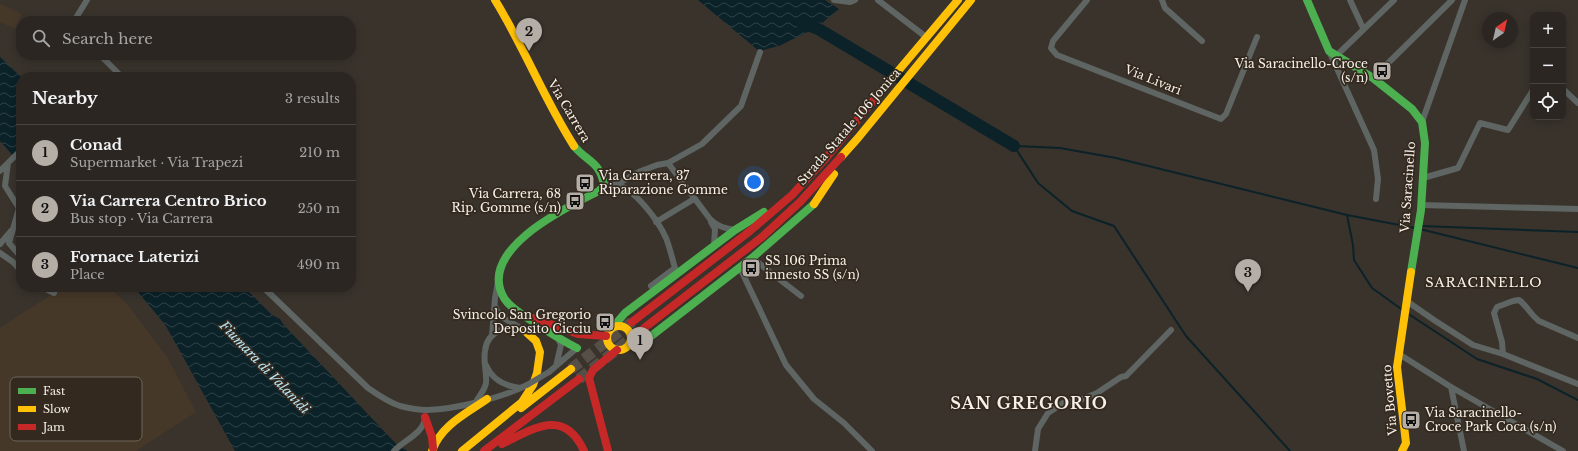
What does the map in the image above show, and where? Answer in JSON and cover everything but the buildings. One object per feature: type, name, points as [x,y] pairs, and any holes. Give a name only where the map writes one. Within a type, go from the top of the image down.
[{"type":"main road","name":"Via Carrera","points":[[495,0],[510,22],[551,107],[575,147],[599,168],[603,176],[604,185]]},
{"type":"main road","name":"Strada Statale 106 Jonica","points":[[632,322],[750,231],[792,195],[859,120],[958,0]]},
{"type":"main road","name":"Strada Statale 106 Jonica","points":[[639,332],[762,237],[800,202],[858,138],[971,0]]},
{"type":"main road","points":[[1307,0],[1318,29],[1332,54],[1373,78],[1412,109],[1422,122]]},
{"type":"main road","name":"Via Saracinello","points":[[1405,322],[1421,207],[1425,143],[1422,122]]},
{"type":"main road","points":[[792,195],[735,230],[625,313],[606,336],[607,343],[613,349],[617,350],[625,349],[631,342],[646,340],[740,268],[814,204],[858,138]]},
{"type":"main road","points":[[577,348],[558,338],[510,305],[504,298],[498,282],[504,262],[521,238],[555,213],[599,191],[604,185]]},
{"type":"main road","points":[[522,314],[576,334],[593,337],[606,336]]},
{"type":"main road","name":"Via Bovetto","points":[[1402,451],[1406,442],[1397,367],[1405,322]]},
{"type":"main road","points":[[612,328],[619,326],[626,328],[630,334],[631,342]]},
{"type":"main road","points":[[462,451],[522,402],[533,385],[537,373],[540,352],[536,341],[525,331]]},
{"type":"main road","points":[[576,334],[579,340],[577,348]]},
{"type":"main road","points":[[577,348],[593,337]]},
{"type":"main road","points":[[608,451],[589,378],[594,368],[612,357],[617,350]]},
{"type":"main road","points":[[462,451],[534,399],[571,369]]},
{"type":"main road","points":[[484,451],[579,379]]},
{"type":"main road","points":[[432,450],[436,439],[442,430],[487,399]]},
{"type":"main road","points":[[425,414],[432,437],[432,450]]},
{"type":"main road","points":[[489,451],[536,427],[547,425],[559,426],[570,431],[578,439],[584,451]]},
{"type":"street","points":[[77,16],[87,0]]},
{"type":"street","points":[[834,0],[850,2],[855,0]]},
{"type":"street","points":[[878,0],[926,37]]},
{"type":"street","name":"Via Livari","points":[[1087,0],[1053,41],[1051,48],[1057,55],[1221,119],[1226,114],[1257,37]]},
{"type":"street","points":[[1162,0],[1165,8],[1202,41]]},
{"type":"street","points":[[1350,0],[1364,28]]},
{"type":"street","points":[[1376,199],[1378,179],[1374,150],[1332,54],[1364,28],[1394,0]]},
{"type":"street","points":[[1373,78],[1452,0]]},
{"type":"street","points":[[1422,122],[1465,0]]},
{"type":"street","points":[[604,185],[617,184],[641,171],[657,165],[668,163],[702,144],[741,106],[760,52]]},
{"type":"street","points":[[105,60],[117,72]]},
{"type":"street","points":[[1566,92],[1578,103]]},
{"type":"street","points":[[1423,178],[1458,168],[1480,123],[1508,130],[1530,95]]},
{"type":"street","points":[[0,171],[16,155]]},
{"type":"street","points":[[8,163],[5,186],[16,203]]},
{"type":"street","points":[[668,163],[710,219],[716,225],[735,230]]},
{"type":"street","points":[[617,184],[625,187],[647,209],[666,238],[675,268],[651,286]]},
{"type":"street","points":[[656,222],[694,199]]},
{"type":"street","points":[[1421,207],[1578,209]]},
{"type":"street","points":[[16,217],[9,243],[16,251]]},
{"type":"street","points":[[710,219],[715,229],[714,246]]},
{"type":"street","points":[[0,244],[12,230]]},
{"type":"street","points":[[0,253],[16,265]]},
{"type":"street","points":[[752,258],[801,296]]},
{"type":"street","points":[[740,268],[786,365],[814,398],[872,451]]},
{"type":"street","points":[[492,336],[495,298],[498,282]]},
{"type":"street","points":[[268,292],[368,388],[383,398],[425,414],[476,402],[524,387],[555,368],[577,348]]},
{"type":"street","points":[[495,298],[496,310],[500,316],[525,331]]},
{"type":"street","points":[[1503,354],[1502,342],[1494,313],[1497,307],[1513,301],[1519,300],[1523,303],[1539,321],[1578,338]]},
{"type":"street","points":[[1408,304],[1474,345],[1503,354],[1578,384]]},
{"type":"street","points":[[476,402],[486,384],[485,347],[492,336],[499,330],[508,328],[517,328],[525,331]]},
{"type":"street","points":[[1035,451],[1038,429],[1048,414],[1063,403],[1080,400],[1097,393],[1121,377],[1126,376],[1171,330]]},
{"type":"street","points":[[555,368],[561,345],[558,338]]},
{"type":"street","points":[[1399,354],[1451,387],[1563,451]]},
{"type":"street","points":[[485,362],[491,374],[503,384],[524,387]]},
{"type":"street","points":[[1451,387],[1464,451]]},
{"type":"street","points":[[394,451],[417,432],[424,423],[425,414]]},
{"type":"street","points":[[1406,442],[1408,451]]},
{"type":"shaded area","points":[[0,4],[22,14],[21,16],[16,16],[15,29],[0,22]]},
{"type":"shaded area","points":[[55,292],[114,292],[127,304],[167,357],[196,412],[136,451],[0,451],[0,328]]},
{"type":"water","points":[[698,0],[825,0],[839,9],[816,28],[779,46],[759,51]]},
{"type":"water","points":[[0,57],[16,72],[16,159],[0,141]]},
{"type":"water","name":"Fiumara di Valanidi","points":[[138,292],[249,292],[272,315],[280,319],[283,324],[398,446],[408,451],[235,451],[166,326]]},
{"type":"waterway","points":[[801,22],[820,30],[1014,146]]},
{"type":"waterway","points":[[1014,146],[1060,148],[1116,158],[1347,215],[1415,228]]},
{"type":"waterway","points":[[1014,146],[1038,183],[1072,211],[1114,226],[1186,336],[1290,451]]},
{"type":"waterway","points":[[1347,215],[1353,245],[1354,260],[1372,288],[1404,311]]},
{"type":"waterway","points":[[1421,226],[1578,232]]},
{"type":"waterway","points":[[1420,229],[1578,268]]},
{"type":"waterway","points":[[1407,313],[1477,359],[1537,379],[1578,400]]},
{"type":"tunnel","points":[[571,369],[632,322]]},
{"type":"tunnel","points":[[579,379],[639,332]]},
{"type":"traffic: fast","points":[[1307,0],[1329,51],[1373,78],[1412,109],[1422,122],[1425,143],[1421,210],[1411,272]]},
{"type":"traffic: fast","points":[[574,146],[596,166],[602,177],[604,185],[599,191],[547,219],[529,232],[513,247],[503,263],[499,280],[504,298],[510,306],[550,333],[577,348]]},
{"type":"traffic: fast","points":[[631,341],[646,340],[752,258],[814,204]]},
{"type":"traffic: fast","points":[[735,230],[764,212]]},
{"type":"traffic: fast","points":[[612,328],[625,313],[735,230]]},
{"type":"traffic: slow","points":[[495,0],[553,110],[574,146]]},
{"type":"traffic: slow","points":[[877,96],[958,0]]},
{"type":"traffic: slow","points":[[841,157],[971,0]]},
{"type":"traffic: slow","points":[[814,204],[834,174]]},
{"type":"traffic: slow","points":[[1402,451],[1406,443],[1397,367],[1411,272]]},
{"type":"traffic: slow","points":[[619,326],[628,329],[631,338],[628,347],[619,350],[610,347],[607,338],[610,329],[619,326]]},
{"type":"traffic: slow","points":[[462,451],[522,402],[533,385],[537,373],[540,352],[536,341],[525,331]]},
{"type":"traffic: slow","points":[[521,408],[571,369]]},
{"type":"traffic: slow","points":[[432,451],[441,434],[448,427],[487,399]]},
{"type":"traffic: jam","points":[[632,322],[750,231],[792,195],[826,158],[877,96]]},
{"type":"traffic: jam","points":[[639,332],[762,237],[800,202],[841,157]]},
{"type":"traffic: jam","points":[[534,318],[578,334],[606,336]]},
{"type":"traffic: jam","points":[[608,451],[589,378],[593,370],[617,350]]},
{"type":"traffic: jam","points":[[484,451],[579,379]]},
{"type":"traffic: jam","points":[[425,417],[432,437],[433,448]]},
{"type":"traffic: jam","points":[[502,444],[536,428],[547,425],[557,425],[567,429],[576,437],[584,451]]},
{"type":"place","name":"Via Carrera Centro Brico","points":[[529,51]]},
{"type":"place","name":"Via Saracinello-Croce (s/n)","points":[[1382,71]]},
{"type":"place","name":"Via Carrera, 37 Riparazione Gomme","points":[[585,183]]},
{"type":"place","name":"Via Carrera, 68 Rip. Gomme (s/n)","points":[[575,201]]},
{"type":"place","name":"SS 106 Prima innesto SS (s/n)","points":[[751,268]]},
{"type":"place","name":"Fornace Laterizi","points":[[1248,292]]},
{"type":"place","name":"Svincolo San Gregorio Deposito Cicciu","points":[[605,322]]},
{"type":"place","name":"Conad","points":[[640,360]]},
{"type":"place","name":"Via Saracinello- Croce Park Coca (s/n)","points":[[1411,420]]},
{"type":"district","name":"SARACINELLO","points":[[1484,282]]},
{"type":"district","name":"SAN GREGORIO","points":[[1029,403]]}]
